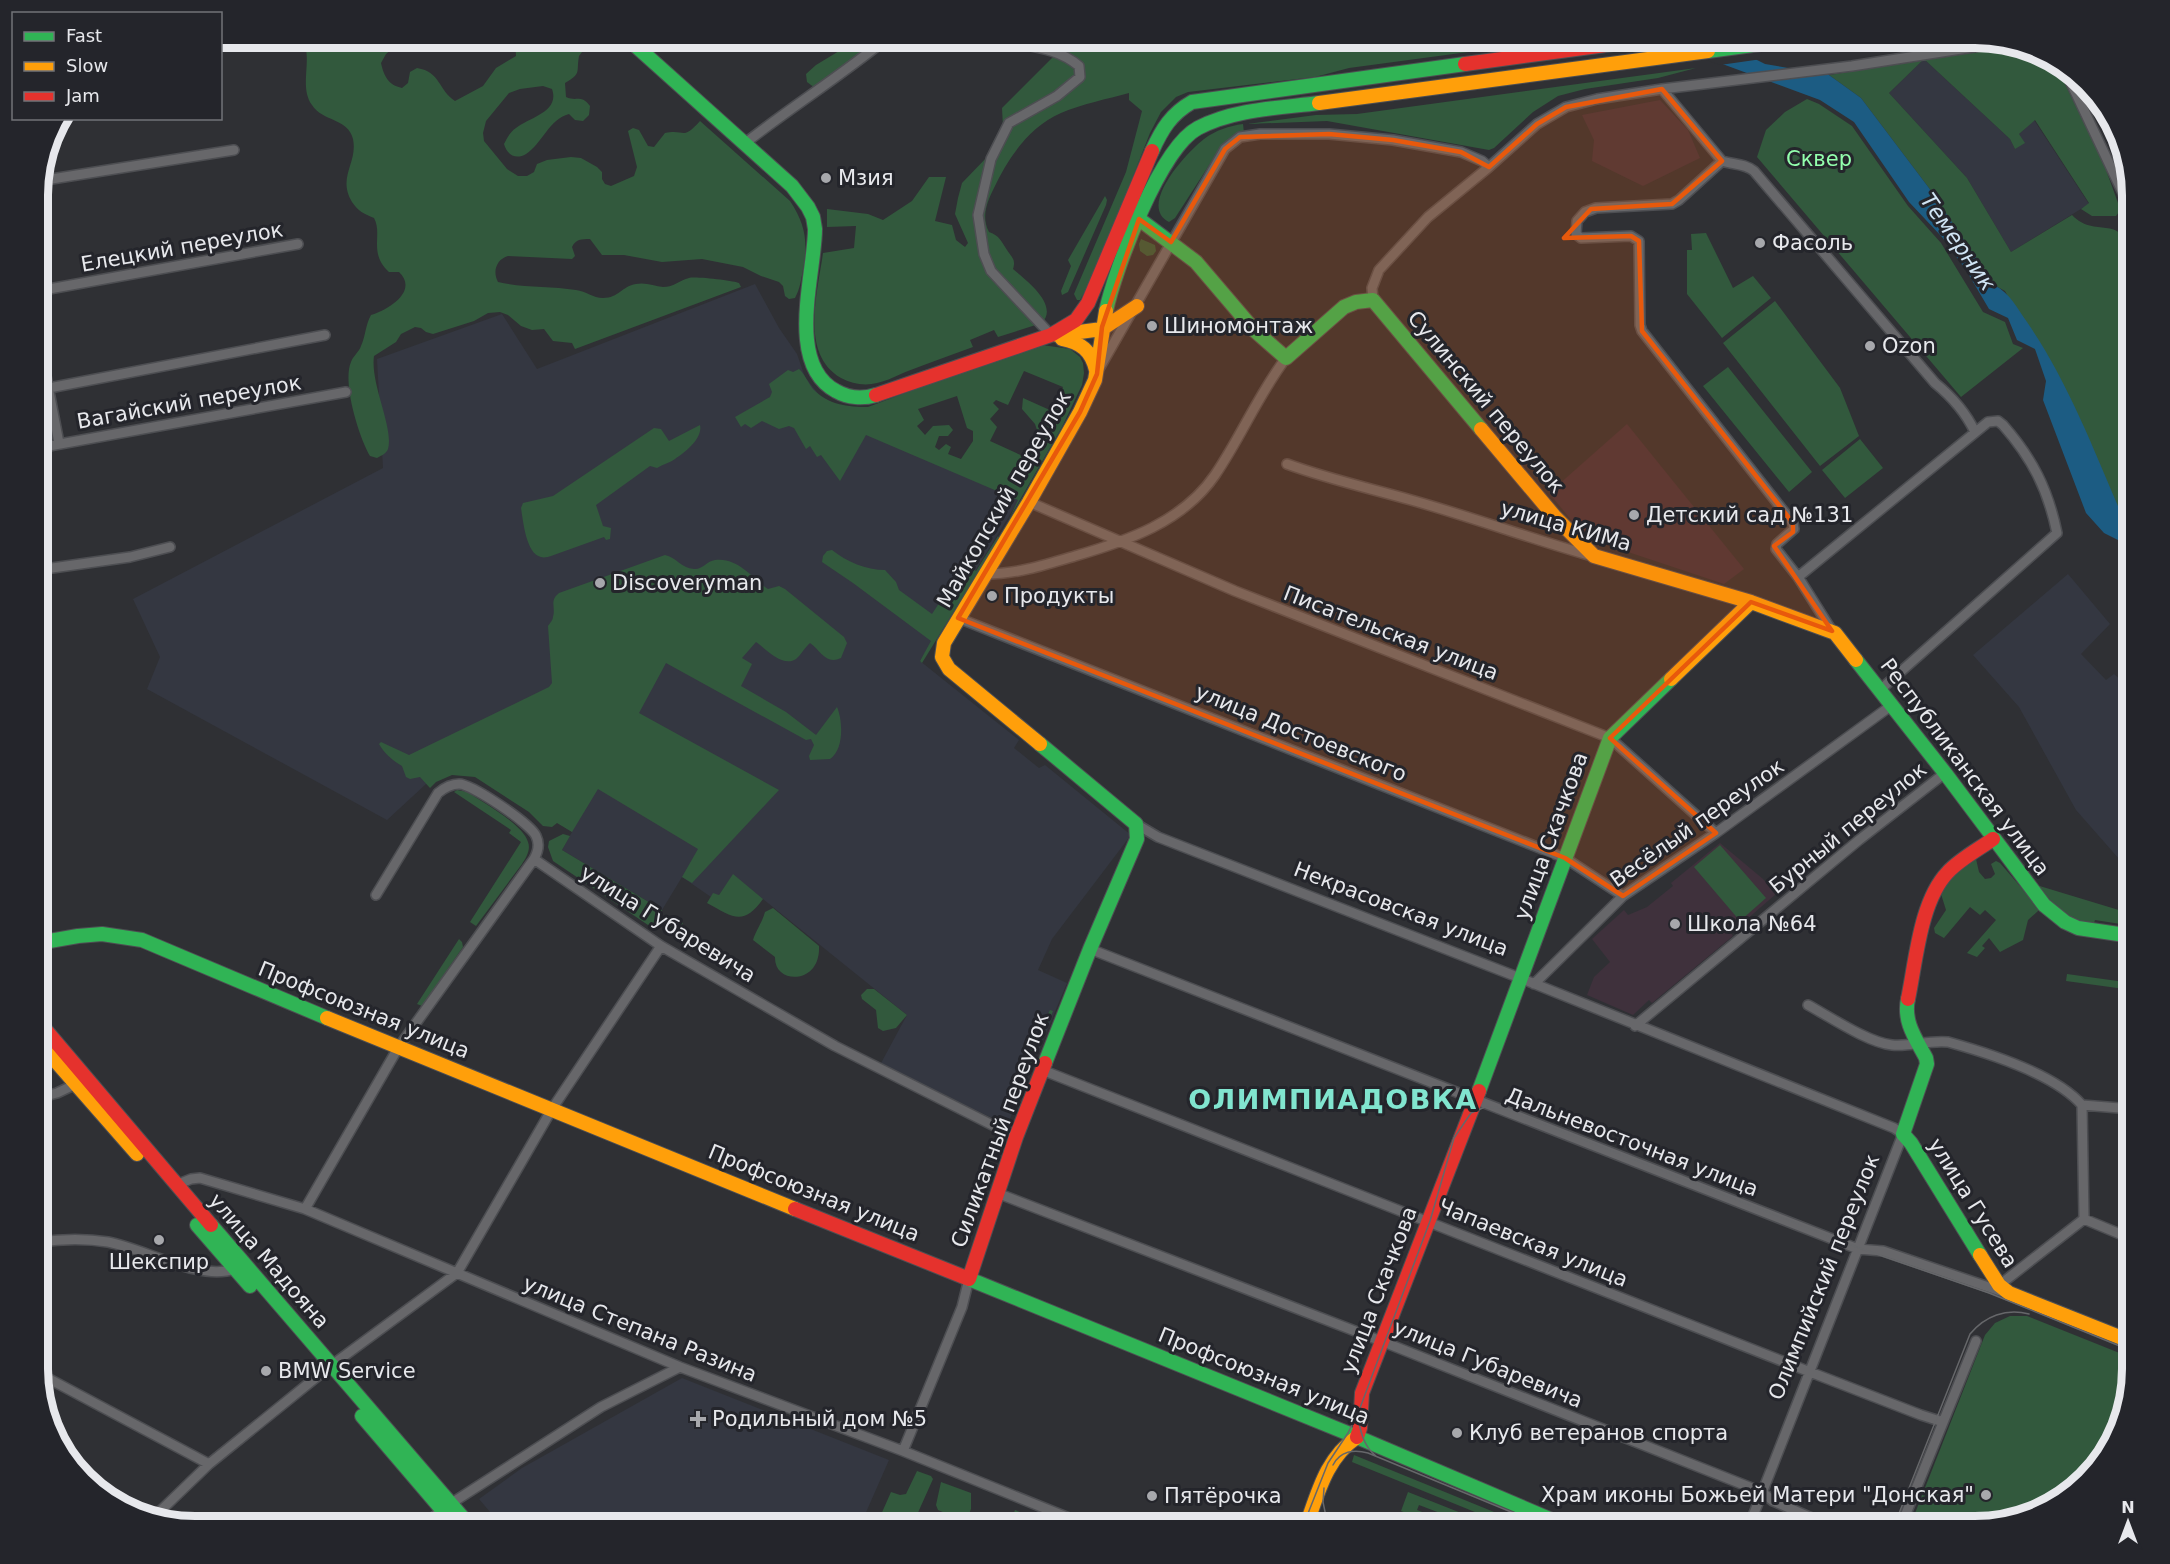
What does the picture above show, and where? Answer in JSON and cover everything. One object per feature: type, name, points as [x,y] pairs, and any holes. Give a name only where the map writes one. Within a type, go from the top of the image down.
[{"type":"main road","points":[[638,48],[801,197],[812,216],[815,238],[807,301],[808,348],[818,375],[832,389],[847,397],[855,398],[873,396],[1050,335],[1064,329],[1078,318],[1091,298],[1166,123],[1177,111],[1192,102],[1583,48]]},
{"type":"main road","name":"Майкопский переулок","points":[[944,643],[1080,412],[1097,374],[1105,312],[1112,289],[1139,219],[1173,152],[1196,129],[1235,114],[1731,48]]},
{"type":"main road","points":[[1139,219],[1196,262],[1254,330],[1286,358],[1344,307],[1356,302],[1372,300]]},
{"type":"main road","points":[[1091,298],[1094,307],[1105,312],[1137,306]]},
{"type":"main road","name":"Сулинский переулок","points":[[1372,300],[1555,517],[1594,556]]},
{"type":"main road","points":[[1050,335],[1102,329],[1137,306]]},
{"type":"main road","points":[[1050,335],[1077,342],[1086,347],[1092,355],[1097,374]]},
{"type":"main road","name":"улица КИМа","points":[[1594,556],[1750,602],[1832,631]]},
{"type":"main road","name":"улица Скачкова","points":[[1357,1437],[1360,1428],[1362,1393],[1476,1100],[1610,738],[1750,602]]},
{"type":"main road","name":"Республиканская улица","points":[[1832,631],[1945,773],[2044,905],[2065,922],[2078,928],[2122,934]]},
{"type":"main road","name":"Некрасовская улица","points":[[944,643],[942,657],[949,669],[1136,824]]},
{"type":"main road","name":"Силикатный переулок","points":[[969,1279],[1016,1137],[1137,839],[1136,824]]},
{"type":"main road","name":"Олимпийский переулок","points":[[1903,1134],[1926,1070],[1926,1058],[1905,1018],[1921,926],[1927,908],[1945,874],[1993,839]]},
{"type":"main road","name":"Профсоюзная улица","points":[[48,941],[81,934],[105,933],[142,940],[398,1048],[1357,1437],[1540,1516]]},
{"type":"main road","name":"улица Мадояна","points":[[48,1033],[328,1368],[446,1507],[457,1516]]},
{"type":"main road","name":"улица Мадояна","points":[[48,1052],[235,1269],[328,1368]]},
{"type":"main road","name":"улица Гусева","points":[[1903,1134],[1911,1143],[2000,1289],[2122,1338]]},
{"type":"main road","points":[[1310,1516],[1330,1464],[1339,1450],[1357,1437]]},
{"type":"main road","name":"улица Мадояна","points":[[446,1507],[450,1516]]},
{"type":"street","points":[[744,144],[875,48]]},
{"type":"street","points":[[1045,48],[1066,55],[1079,66],[1080,77],[1057,96],[1009,123],[991,159],[978,215],[984,254],[991,271],[1050,335]]},
{"type":"street","points":[[1372,300],[1372,288],[1379,270],[1428,217],[1537,124],[1566,107],[1581,102],[1662,89],[1852,66],[1968,48]]},
{"type":"street","points":[[2073,85],[2122,191]]},
{"type":"street","points":[[1662,89],[1722,161],[1735,165],[1746,165],[1754,171],[1935,383],[1958,406],[1975,432]]},
{"type":"street","name":"Майкопский переулок","points":[[1097,374],[1225,149],[1232,142],[1260,134],[1329,134],[1393,140],[1461,152],[1482,160],[1489,167]]},
{"type":"street","points":[[49,179],[234,150]]},
{"type":"street","name":"Республиканская улица","points":[[1722,161],[1672,204],[1591,209],[1577,221],[1576,234],[1581,238],[1631,236],[1639,241],[1642,331],[1793,522],[1794,530],[1776,547],[1832,631]]},
{"type":"street","name":"Елецкий переулок","points":[[48,289],[298,244]]},
{"type":"street","points":[[49,388],[325,335]]},
{"type":"street","points":[[986,574],[1017,572],[1041,567],[1145,533],[1164,522],[1200,493],[1214,477],[1261,393],[1286,358]]},
{"type":"street","points":[[48,383],[59,443]]},
{"type":"street","name":"Вагайский переулок","points":[[48,446],[346,392]]},
{"type":"street","points":[[1798,577],[1988,422],[1994,421],[2003,425],[2020,444],[2034,465],[2057,533],[1880,690]]},
{"type":"street","name":"улица КИМа","points":[[1287,464],[1328,479],[1412,500],[1594,556]]},
{"type":"street","name":"Писательская улица","points":[[1029,502],[1235,591],[1610,738],[1716,833]]},
{"type":"street","points":[[48,569],[130,557],[170,547]]},
{"type":"street","name":"улица Достоевского","points":[[958,618],[1565,858],[1623,896]]},
{"type":"street","name":"Весёлый переулок","points":[[1534,984],[1623,896],[1716,833],[1892,705]]},
{"type":"street","name":"Бурный переулок","points":[[1635,1026],[1859,840],[1945,773]]},
{"type":"street","points":[[305,1209],[398,1048],[534,859],[538,843],[532,829],[525,823],[472,788],[461,784],[451,785],[438,793],[376,895]]},
{"type":"street","name":"Некрасовская улица","points":[[1136,824],[1158,837],[1520,978],[1894,1128],[1903,1134]]},
{"type":"street","name":"улица Губаревича","points":[[534,859],[661,946],[887,1074],[1016,1137]]},
{"type":"street","points":[[160,1512],[209,1464],[328,1368],[457,1274],[552,1109],[661,946]]},
{"type":"street","name":"Дальневосточная улица","points":[[1090,950],[1858,1249]]},
{"type":"street","points":[[1808,1005],[1884,1044],[1902,1046],[1918,1042],[1948,1042],[2042,1075],[2067,1089],[2082,1105],[2084,1219]]},
{"type":"street","name":"Чапаевская улица","points":[[1042,1070],[1810,1372],[1943,1422]]},
{"type":"street","points":[[48,1095],[76,1084]]},
{"type":"street","points":[[2082,1105],[2122,1108]]},
{"type":"street","name":"Олимпийский переулок","points":[[1753,1516],[1903,1134]]},
{"type":"street","name":"улица Степана Разина","points":[[176,1185],[200,1178],[305,1209],[680,1366],[903,1451],[1062,1516]]},
{"type":"street","name":"улица Губаревича","points":[[997,1193],[1382,1341],[1762,1492],[1773,1501],[1807,1516]]},
{"type":"street","points":[[2084,1219],[2122,1235]]},
{"type":"street","points":[[2000,1289],[2084,1219]]},
{"type":"street","points":[[48,1241],[83,1239],[110,1243],[195,1269],[219,1272],[235,1269]]},
{"type":"street","name":"улица Гусева","points":[[1858,1249],[1883,1251],[2000,1289]]},
{"type":"street","name":"Силикатный переулок","points":[[903,1451],[962,1307],[969,1279]]},
{"type":"street","points":[[1905,1516],[1976,1341]]},
{"type":"street","points":[[435,1516],[601,1407],[680,1366]]},
{"type":"street","points":[[48,1378],[209,1464]]},
{"type":"highlighted area","points":[[1662,89],[1722,161],[1672,204],[1591,209],[1564,238],[1631,236],[1639,241],[1642,331],[1793,523],[1793,532],[1774,546],[1832,631],[1751,602],[1610,738],[1716,833],[1623,896],[1565,858],[958,618],[1080,412],[1097,374],[1102,327],[1139,219],[1171,242],[1225,149],[1240,137],[1329,134],[1393,140],[1461,152],[1489,167],[1537,124],[1566,107]]},
{"type":"shaded area","points":[[1924,59],[2010,139],[2015,149],[2019,134],[2034,120],[2089,204],[2011,252],[1967,178],[1889,93]]},
{"type":"shaded area","points":[[1660,100],[1688,130],[1700,158],[1643,186],[1592,161],[1594,140],[1582,115]]},
{"type":"shaded area","points":[[2095,110],[2107,130],[2117,157]]},
{"type":"shaded area","points":[[755,284],[779,328],[797,354],[805,377],[820,396],[1019,500],[920,661],[1019,740],[1014,748],[1039,768],[1045,765],[1131,835],[1052,939],[1038,970],[1067,983],[1009,1121],[990,1117],[880,1065],[907,1015],[733,875],[719,895],[713,894],[711,897],[682,877],[662,910],[562,850],[572,832],[493,781],[463,771],[426,784],[387,820],[147,689],[160,657],[133,599],[383,468],[377,359],[502,314],[537,369]]},
{"type":"shaded area","name":"Детский сад №131","points":[[1627,424],[1744,569],[1724,584],[1586,538],[1549,493]]},
{"type":"shaded area","points":[[2068,574],[2110,624],[2081,654],[2106,680],[2114,674],[2122,681],[2122,862],[2076,810],[2019,707],[1973,655]]},
{"type":"shaded area","name":"Школа №64","points":[[1720,843],[1763,879],[1776,894],[1731,933],[1733,936],[1652,1003],[1649,1000],[1633,1015],[1587,995],[1594,977],[1610,962],[1592,939],[1624,910],[1628,915],[1647,907],[1673,886],[1671,883]]},
{"type":"shaded area","name":"Родильный дом №5","points":[[682,1378],[889,1460],[864,1516],[493,1516],[479,1499],[522,1468]]},
{"type":"green space","points":[[305,48],[393,48],[386,54],[381,63],[387,79],[393,85],[402,88],[408,83],[410,72],[417,68],[425,70],[435,77],[449,97],[455,101],[483,86],[496,68],[516,56],[516,48],[591,48],[579,56],[576,75],[565,83],[566,97],[584,100],[590,106],[589,115],[583,121],[575,120],[569,114],[562,117],[551,126],[532,150],[519,157],[512,155],[504,144],[509,135],[522,124],[548,109],[553,97],[552,89],[543,86],[520,89],[509,93],[486,121],[484,141],[507,169],[518,176],[527,176],[534,172],[537,164],[547,160],[581,158],[597,167],[602,172],[605,184],[611,186],[634,176],[637,167],[628,131],[633,128],[639,130],[648,146],[654,147],[665,133],[687,133],[700,121],[790,201],[795,210],[804,234],[805,260],[795,298],[789,299],[785,296],[783,286],[779,282],[743,267],[702,259],[662,262],[624,255],[602,255],[590,239],[575,242],[572,247],[575,256],[572,259],[508,256],[497,266],[495,274],[498,282],[576,290],[599,298],[613,296],[636,284],[667,287],[693,278],[736,282],[741,287],[575,349],[572,343],[553,341],[544,329],[532,330],[521,326],[508,315],[500,312],[488,313],[474,321],[433,334],[415,327],[401,334],[396,342],[374,356],[375,379],[389,440],[385,453],[377,458],[370,456],[353,410],[349,371],[352,360],[363,342],[371,315],[399,299],[405,286],[404,279],[399,272],[389,272],[383,265],[377,251],[377,231],[374,218],[357,208],[348,193],[347,177],[353,155],[353,139],[346,127],[322,115],[312,105],[306,89]]},
{"type":"green space","points":[[844,48],[869,48],[815,88],[807,82],[806,74]]},
{"type":"green space","points":[[1055,48],[1498,48],[1349,68],[1315,77],[1188,92],[1176,97],[1161,112],[1150,133],[1095,273],[1080,300],[1077,300],[1074,294],[1126,172],[1142,111],[1129,100],[1129,93],[1061,113],[1039,126],[1021,144],[991,193],[985,215],[989,232],[1000,239],[1013,259],[1013,269],[1033,287],[1044,301],[1047,309],[1042,323],[998,337],[994,330],[970,340],[973,347],[881,382],[863,384],[841,378],[828,367],[820,354],[814,321],[815,303],[823,253],[854,248],[856,226],[827,227],[827,209],[868,214],[883,220],[912,201],[929,177],[946,177],[935,221],[952,225],[956,240],[965,247],[968,243],[955,214],[962,183],[990,154],[994,140],[1003,127],[1002,108],[1052,58],[1058,56],[1079,63]]},
{"type":"green space","points":[[1996,49],[2040,63],[2061,75],[2105,167],[2119,212],[2116,216],[2092,216],[2081,209],[2089,203],[2035,120],[2019,134],[2025,143],[2015,149],[2010,139],[1925,60]]},
{"type":"green space","points":[[1922,61],[1889,93],[1967,178],[2011,252],[2072,215],[2090,226],[2114,230],[2122,235],[2122,516],[2005,291],[1994,285],[1929,188],[1861,98],[1829,75]]},
{"type":"green space","points":[[1696,68],[1658,78],[1585,89],[1558,96],[1533,112],[1489,150],[1327,121],[1247,124],[1316,115],[1357,114]]},
{"type":"green space","name":"Сквер","points":[[1807,99],[1819,104],[1852,126],[1908,206],[1941,243],[1983,312],[2005,322],[2013,344],[2023,348],[1961,397],[1757,157],[1766,130],[1785,112]]},
{"type":"green space","points":[[1243,124],[1244,133],[1231,137],[1215,156],[1175,218],[1169,222],[1161,214],[1159,204],[1168,179],[1177,167],[1196,146],[1209,136],[1223,129]]},
{"type":"green space","points":[[1105,196],[1106,205],[1068,292],[1062,295],[1061,291],[1071,266],[1068,260]]},
{"type":"green space","points":[[1706,233],[1733,288],[1753,276],[1771,298],[1722,338],[1687,294],[1687,250],[1692,250],[1691,234]]},
{"type":"green space","points":[[1141,239],[1155,245],[1156,251],[1153,255],[1147,256],[1140,251]]},
{"type":"green space","points":[[1775,301],[1840,388],[1859,436],[1820,466],[1723,343]]},
{"type":"green space","points":[[1035,344],[1070,349],[1080,357],[1083,363],[1082,385],[1062,427],[1009,519],[1018,500],[866,435],[840,481],[821,455],[817,457],[810,446],[806,449],[794,428],[789,426],[779,429],[762,421],[751,428],[745,424],[741,427],[735,417],[770,397],[772,392],[769,384],[788,370],[793,372],[799,369],[813,389],[825,399],[846,406],[868,407]],"holes":[[[1024,371],[1063,387],[1052,411],[1023,398],[1022,409],[1035,424],[1037,430],[1025,457],[990,441],[997,427],[990,419],[999,409],[993,403],[996,400],[1008,405]],[[957,396],[967,428],[973,431],[973,441],[961,459],[948,454],[951,447],[946,444],[939,450],[935,447],[939,436],[948,436],[953,430],[949,425],[933,426],[925,435],[917,426],[924,420],[918,409]]]},
{"type":"green space","points":[[1728,367],[1812,472],[1789,492],[1703,386]]},
{"type":"green space","points":[[700,425],[699,435],[684,453],[657,468],[650,466],[596,505],[603,526],[611,528],[610,539],[606,540],[604,537],[546,557],[536,555],[532,550],[524,528],[521,508],[523,503],[553,496],[654,428],[661,429],[669,441]]},
{"type":"green space","points":[[1860,439],[1883,468],[1845,498],[1822,470]]},
{"type":"green space","points":[[998,536],[999,538],[922,663],[920,661],[931,641],[822,562],[827,551],[832,550],[857,564],[871,569],[885,570],[896,582],[899,590],[932,614],[962,568],[971,567],[976,571]]},
{"type":"green space","points":[[665,555],[694,569],[715,560],[738,565],[768,589],[779,586],[785,589],[844,637],[847,643],[841,658],[836,660],[824,656],[810,643],[796,659],[791,661],[780,659],[756,642],[742,658],[752,664],[741,686],[786,712],[816,735],[837,707],[841,735],[838,749],[830,759],[810,760],[809,756],[814,745],[811,739],[806,740],[666,663],[639,713],[779,790],[692,883],[682,877],[698,849],[598,789],[572,832],[557,823],[552,827],[543,826],[529,812],[475,777],[452,775],[436,782],[430,788],[420,777],[410,779],[406,777],[402,766],[381,748],[379,744],[381,742],[409,755],[549,687],[552,683],[548,626],[553,618],[553,601],[556,596]]},
{"type":"green space","points":[[457,790],[468,792],[502,814],[519,828],[529,845],[524,862],[476,926],[470,922],[521,842],[509,833],[511,830],[454,792]]},
{"type":"green space","points":[[563,834],[570,836],[562,850],[662,910],[655,926],[651,927],[553,861],[548,847],[549,841]]},
{"type":"green space","points":[[1720,845],[1766,898],[1740,921],[1694,867]]},
{"type":"green space","points":[[1976,859],[1979,872],[1985,879],[1995,874],[1991,864],[1996,861],[2000,863],[2038,907],[2038,911],[2028,920],[2023,940],[2000,952],[1989,938],[1982,946],[1985,948],[1977,957],[1967,953],[1996,920],[1985,910],[1980,915],[1970,907],[1944,938],[1935,933],[1934,928],[1946,910],[1941,894],[1946,879]]},
{"type":"green space","points":[[733,874],[763,899],[749,913],[737,917],[707,903],[713,893],[719,895]]},
{"type":"green space","points":[[2033,884],[2122,911],[2122,924],[2095,920],[2093,926],[2075,921],[2045,898]]},
{"type":"green space","points":[[773,908],[819,946],[818,959],[806,974],[797,977],[782,973],[775,957],[753,940],[765,912]]},
{"type":"green space","points":[[674,918],[683,923],[676,936],[666,931]]},
{"type":"green space","points":[[459,939],[463,947],[422,1006],[417,1004]]},
{"type":"green space","points":[[2067,974],[2122,982],[2122,989],[2066,981]]},
{"type":"green space","points":[[867,989],[874,989],[907,1015],[896,1028],[883,1031],[878,1028],[876,1010],[862,999],[861,995]]},
{"type":"green space","points":[[1050,1010],[1053,1011],[1028,1073],[1024,1063]]},
{"type":"green space","points":[[2010,1316],[2027,1316],[2122,1354],[2121,1388],[2107,1434],[2092,1459],[2079,1473],[2065,1486],[2031,1505],[1994,1515],[1914,1516],[1985,1335],[1995,1323]]},
{"type":"green space","points":[[1354,1455],[1499,1514],[1498,1516],[1485,1516],[1352,1462]]},
{"type":"green space","points":[[917,1471],[933,1479],[916,1516],[880,1516],[891,1492],[906,1494]]},
{"type":"green space","points":[[941,1482],[971,1493],[971,1509],[968,1516],[952,1516],[938,1510],[936,1505]]},
{"type":"green space","points":[[1408,1492],[1469,1516],[1448,1516],[1419,1505],[1417,1510],[1432,1516],[1414,1516],[1401,1511]]},
{"type":"green space","points":[[1015,1510],[1029,1516],[1013,1516]]},
{"type":"water","name":"Темерник","points":[[1679,48],[1733,48],[1765,64],[1829,75],[1861,98],[1929,188],[1994,285],[2013,301],[2042,345],[2069,394],[2122,515],[2122,543],[2104,533],[2086,513],[2043,400],[2046,381],[2035,349],[2017,340],[2008,318],[1989,309],[1966,270],[1942,237],[1909,202],[1854,122],[1820,100]]},
{"type":"pier","points":[[1673,48],[1740,48],[1762,59],[1720,65]]},
{"type":"tram line","points":[[1307,1516],[1328,1463],[1348,1433],[1360,1408],[1430,1221],[1454,1138],[1471,1113],[1485,1107],[1503,1108],[1862,1249],[1989,1293],[2122,1347]]},
{"type":"tram line","points":[[1898,1516],[1970,1334],[1982,1322],[1996,1315],[2012,1312],[2029,1314]]},
{"type":"tram line","points":[[1359,1413],[1363,1437],[1368,1448],[1376,1456]]},
{"type":"tram line","points":[[1333,1465],[1339,1457],[1348,1452],[1368,1453],[1521,1516]]},
{"type":"tram line","points":[[1324,1488],[1323,1502],[1326,1516]]},
{"type":"traffic: fast","points":[[638,48],[792,186],[808,207],[815,229],[806,316],[811,360],[820,378],[836,391],[856,397],[876,395]]},
{"type":"traffic: fast","points":[[1708,51],[1731,48]]},
{"type":"traffic: fast","points":[[1152,151],[1168,123],[1192,102],[1465,64]]},
{"type":"traffic: fast","points":[[1106,311],[1119,268],[1141,211],[1169,159],[1184,140],[1198,128],[1226,117],[1257,110],[1319,103]]},
{"type":"traffic: fast","points":[[1139,219],[1196,262],[1254,330],[1286,358],[1344,307],[1356,302],[1373,300],[1481,429]]},
{"type":"traffic: fast","points":[[1856,660],[1945,773],[2044,905],[2065,922],[2078,928],[2122,935]]},
{"type":"traffic: fast","points":[[1479,1091],[1610,738],[1671,679]]},
{"type":"traffic: fast","points":[[1040,744],[1136,824],[1137,839],[1045,1063]]},
{"type":"traffic: fast","points":[[48,941],[102,934],[142,940],[327,1018]]},
{"type":"traffic: fast","points":[[1908,999],[1909,1023],[1927,1064],[1903,1134],[1911,1143],[1980,1255]]},
{"type":"traffic: fast","points":[[197,1225],[250,1286]]},
{"type":"traffic: fast","points":[[211,1225],[461,1516]]},
{"type":"traffic: fast","points":[[969,1279],[1357,1437],[1543,1516]]},
{"type":"traffic: fast","points":[[362,1416],[447,1516]]},
{"type":"traffic: slow","points":[[1319,103],[1708,51]]},
{"type":"traffic: slow","points":[[1057,335],[1102,329],[1137,306]]},
{"type":"traffic: slow","points":[[1040,744],[949,669],[942,657],[944,643],[1080,412],[1095,380],[1106,311]]},
{"type":"traffic: slow","points":[[1062,339],[1084,348],[1091,357],[1096,370]]},
{"type":"traffic: slow","points":[[1481,429],[1555,517],[1594,556],[1751,602],[1835,633],[1856,660]]},
{"type":"traffic: slow","points":[[1671,679],[1751,602]]},
{"type":"traffic: slow","points":[[327,1018],[795,1209]]},
{"type":"traffic: slow","points":[[48,1052],[137,1154]]},
{"type":"traffic: slow","points":[[1980,1255],[1999,1285],[2009,1293],[2122,1338]]},
{"type":"traffic: slow","points":[[1310,1516],[1330,1466],[1346,1446],[1357,1437]]},
{"type":"traffic: jam","points":[[1465,64],[1584,48]]},
{"type":"traffic: jam","points":[[876,395],[1051,335],[1076,320],[1088,303],[1152,151]]},
{"type":"traffic: jam","points":[[1908,999],[1920,932],[1931,899],[1948,872],[1993,839]]},
{"type":"traffic: jam","points":[[48,1033],[211,1225]]},
{"type":"traffic: jam","points":[[795,1209],[969,1279],[1016,1137],[1045,1063]]},
{"type":"traffic: jam","points":[[1357,1437],[1360,1428],[1362,1393],[1479,1091]]},
{"type":"place","name":"Мзия","points":[[826,178]]},
{"type":"place","name":"Фасоль","points":[[1760,243]]},
{"type":"place","name":"Шиномонтаж","points":[[1152,326]]},
{"type":"place","name":"Ozon","points":[[1870,346]]},
{"type":"place","name":"Детский сад №131","points":[[1634,515]]},
{"type":"place","name":"Discoveryman","points":[[600,583]]},
{"type":"place","name":"Продукты","points":[[992,596]]},
{"type":"place","name":"Школа №64","points":[[1675,924]]},
{"type":"place","name":"Шекспир","points":[[159,1240]]},
{"type":"place","name":"BMW Service","points":[[266,1371]]},
{"type":"place","name":"Родильный дом №5","points":[[698,1419]]},
{"type":"place","name":"Клуб ветеранов спорта","points":[[1457,1433]]},
{"type":"place","name":"Храм иконы Божьей Матери \"Донская\"","points":[[1986,1495]]},
{"type":"place","name":"Пятёрочка","points":[[1152,1496]]},
{"type":"district","name":"ОЛИМПИАДОВКА","points":[[1333,1099]]}]
